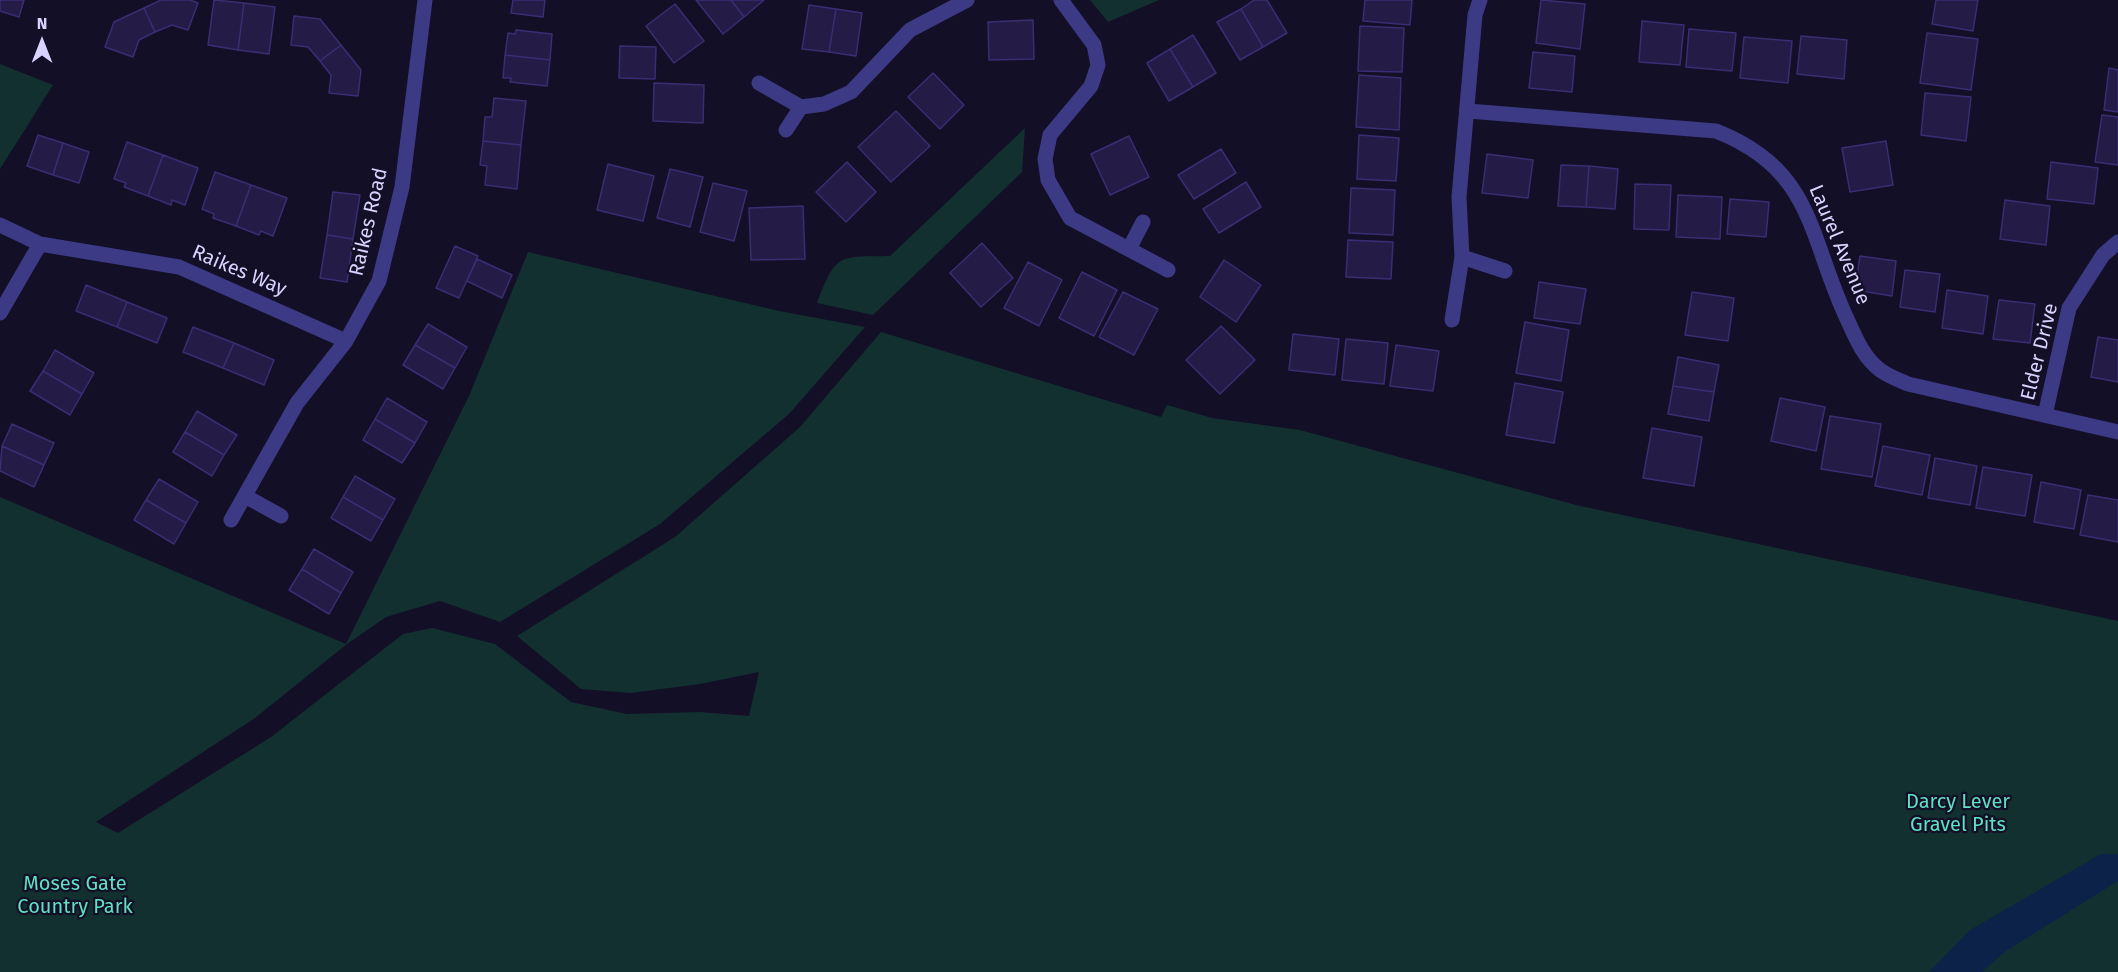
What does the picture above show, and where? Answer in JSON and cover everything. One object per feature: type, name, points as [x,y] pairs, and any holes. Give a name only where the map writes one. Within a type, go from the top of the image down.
[{"type":"street","name":"Raikes Road","points":[[231,520],[297,403],[346,341],[379,281],[399,199],[425,0]]},
{"type":"street","points":[[759,83],[801,106],[824,104],[851,92],[910,30],[967,0]]},
{"type":"street","points":[[1061,0],[1094,45],[1098,65],[1091,86],[1050,135],[1045,159],[1048,180],[1070,218],[1168,270]]},
{"type":"street","points":[[1452,320],[1462,257],[1459,197],[1475,15],[1480,0]]},
{"type":"street","points":[[786,130],[801,106]]},
{"type":"street","name":"Laurel Avenue","points":[[1468,111],[1716,131],[1744,142],[1767,158],[1788,179],[1800,198],[1837,299],[1862,351],[1880,370],[1908,384],[2118,432]]},
{"type":"street","points":[[1129,249],[1143,222]]},
{"type":"street","name":"Raikes Way","points":[[0,225],[40,244],[179,267],[346,341]]},
{"type":"street","name":"Elder Drive","points":[[2045,415],[2069,308],[2103,255],[2118,242]]},
{"type":"street","points":[[0,314],[40,244]]},
{"type":"street","points":[[1462,257],[1505,271]]},
{"type":"street","points":[[245,496],[281,516]]},
{"type":"green space","points":[[1090,0],[1159,0],[1108,22]]},
{"type":"green space","points":[[0,64],[53,85],[0,169]]},
{"type":"green space","points":[[1025,128],[1022,172],[873,315],[817,303],[823,286],[835,266],[850,258],[890,256]]},
{"type":"green space","points":[[528,252],[779,311],[865,327],[789,414],[660,524],[500,622],[440,601],[386,617],[347,644],[255,718],[96,822],[118,833],[271,737],[403,634],[432,628],[495,644],[571,702],[627,714],[700,712],[749,716],[759,672],[700,684],[631,693],[581,689],[517,636],[675,537],[800,427],[881,332],[1161,417],[1167,405],[1212,418],[1300,430],[1576,505],[2118,621],[2118,972],[0,972],[0,497],[346,644],[469,396]]},
{"type":"water","points":[[2101,854],[2118,854],[2118,881],[2006,951],[1982,972],[1929,972],[1970,930]]},
{"type":"building","points":[[0,0],[24,0],[19,17],[0,11]]},
{"type":"building","points":[[161,0],[190,0],[198,3],[188,30],[172,25],[155,32],[144,8]]},
{"type":"building","points":[[214,0],[244,3],[238,50],[208,45]]},
{"type":"building","points":[[513,0],[545,0],[543,17],[511,13]]},
{"type":"building","points":[[696,0],[731,0],[744,17],[723,34]]},
{"type":"building","points":[[731,0],[764,0],[744,17]]},
{"type":"building","points":[[1254,0],[1267,0],[1287,33],[1263,47],[1241,9]]},
{"type":"building","points":[[1365,0],[1412,0],[1410,25],[1363,21]]},
{"type":"building","points":[[1541,0],[1585,4],[1580,49],[1536,43]]},
{"type":"building","points":[[1936,0],[1978,0],[1973,31],[1932,24]]},
{"type":"building","points":[[244,3],[275,7],[269,54],[238,50]]},
{"type":"building","points":[[675,4],[704,41],[674,63],[646,26]]},
{"type":"building","points":[[809,5],[836,9],[829,52],[802,49]]},
{"type":"building","points":[[144,8],[155,32],[139,40],[133,57],[105,47],[114,22]]},
{"type":"building","points":[[836,9],[862,13],[856,56],[829,52]]},
{"type":"building","points":[[1241,9],[1263,47],[1240,60],[1217,22]]},
{"type":"building","points":[[294,16],[320,19],[341,45],[320,61],[308,47],[291,45]]},
{"type":"building","points":[[1033,20],[1034,59],[989,60],[988,22]]},
{"type":"building","points":[[1642,21],[1684,25],[1680,65],[1639,62]]},
{"type":"building","points":[[1360,26],[1404,28],[1402,72],[1358,71]]},
{"type":"building","points":[[1689,29],[1736,33],[1732,71],[1686,67]]},
{"type":"building","points":[[516,30],[552,34],[550,60],[505,55],[508,33],[515,34]]},
{"type":"building","points":[[1927,33],[1978,39],[1971,90],[1920,83]]},
{"type":"building","points":[[1193,35],[1216,73],[1193,87],[1170,49]]},
{"type":"building","points":[[1801,36],[1847,40],[1844,79],[1797,74]]},
{"type":"building","points":[[1744,37],[1792,41],[1788,83],[1740,78]]},
{"type":"building","points":[[341,45],[361,70],[358,96],[329,93],[331,75],[320,61]]},
{"type":"building","points":[[620,46],[656,47],[655,79],[619,78]]},
{"type":"building","points":[[1170,49],[1193,87],[1169,101],[1147,63]]},
{"type":"building","points":[[1533,52],[1575,56],[1572,92],[1529,88]]},
{"type":"building","points":[[505,55],[550,60],[547,86],[510,82],[511,78],[503,78]]},
{"type":"building","points":[[2109,68],[2118,70],[2118,112],[2104,110]]},
{"type":"building","points":[[933,73],[964,105],[940,129],[908,97]]},
{"type":"building","points":[[1359,75],[1401,78],[1399,130],[1356,127]]},
{"type":"building","points":[[654,83],[704,85],[703,123],[653,121]]},
{"type":"building","points":[[1925,93],[1971,97],[1966,141],[1921,135]]},
{"type":"building","points":[[494,98],[526,101],[521,145],[483,141],[485,117],[492,117]]},
{"type":"building","points":[[896,111],[930,146],[891,182],[858,147]]},
{"type":"building","points":[[2102,115],[2118,117],[2118,165],[2095,162]]},
{"type":"building","points":[[38,135],[63,143],[53,175],[27,166]]},
{"type":"building","points":[[1359,135],[1399,138],[1396,181],[1357,179]]},
{"type":"building","points":[[1129,136],[1149,177],[1110,195],[1091,154]]},
{"type":"building","points":[[483,141],[521,145],[517,189],[485,185],[487,166],[480,165]]},
{"type":"building","points":[[1886,141],[1893,185],[1850,192],[1842,148]]},
{"type":"building","points":[[127,142],[163,155],[148,196],[124,187],[126,183],[114,179]]},
{"type":"building","points":[[63,143],[89,152],[79,183],[53,175]]},
{"type":"building","points":[[1221,149],[1236,173],[1194,199],[1178,175]]},
{"type":"building","points":[[1487,154],[1533,160],[1528,198],[1482,193]]},
{"type":"building","points":[[163,155],[198,168],[185,205],[172,200],[171,205],[148,196]]},
{"type":"building","points":[[847,162],[876,192],[846,222],[816,192]]},
{"type":"building","points":[[2051,162],[2098,168],[2094,204],[2047,199]]},
{"type":"building","points":[[608,164],[654,176],[643,221],[597,210]]},
{"type":"building","points":[[1561,165],[1589,166],[1586,207],[1558,206]]},
{"type":"building","points":[[1589,166],[1618,169],[1615,209],[1586,207]]},
{"type":"building","points":[[670,169],[703,177],[690,227],[657,218]]},
{"type":"building","points":[[215,172],[251,185],[236,226],[213,218],[214,214],[202,209]]},
{"type":"building","points":[[1246,182],[1261,207],[1219,233],[1203,209]]},
{"type":"building","points":[[713,183],[747,191],[734,241],[700,232]]},
{"type":"building","points":[[1635,184],[1671,185],[1669,230],[1634,229]]},
{"type":"building","points":[[251,185],[287,198],[273,236],[261,231],[259,235],[236,226]]},
{"type":"building","points":[[1351,188],[1395,190],[1393,235],[1349,233]]},
{"type":"building","points":[[333,192],[360,195],[353,239],[327,235]]},
{"type":"building","points":[[1678,195],[1722,197],[1720,239],[1676,237]]},
{"type":"building","points":[[1730,199],[1769,202],[1766,237],[1727,234]]},
{"type":"building","points":[[2005,200],[2050,206],[2046,245],[2000,239]]},
{"type":"building","points":[[803,206],[805,259],[751,260],[749,208]]},
{"type":"building","points":[[327,235],[353,239],[347,282],[320,278]]},
{"type":"building","points":[[1348,240],[1393,242],[1391,279],[1346,277]]},
{"type":"building","points":[[982,243],[1013,278],[981,307],[950,273]]},
{"type":"building","points":[[455,246],[478,256],[459,298],[436,288]]},
{"type":"building","points":[[1860,256],[1896,261],[1892,296],[1855,290]]},
{"type":"building","points":[[477,259],[512,275],[502,298],[467,281]]},
{"type":"building","points":[[1224,260],[1261,285],[1236,322],[1200,297]]},
{"type":"building","points":[[1028,262],[1062,280],[1039,326],[1004,308]]},
{"type":"building","points":[[1905,270],[1940,274],[1935,312],[1900,307]]},
{"type":"building","points":[[1082,272],[1117,290],[1094,336],[1059,318]]},
{"type":"building","points":[[1539,282],[1586,289],[1580,324],[1534,318]]},
{"type":"building","points":[[86,285],[127,302],[117,327],[76,311]]},
{"type":"building","points":[[1947,290],[1988,296],[1983,334],[1942,328]]},
{"type":"building","points":[[1123,292],[1158,309],[1134,355],[1099,337]]},
{"type":"building","points":[[1692,292],[1734,298],[1728,341],[1685,335]]},
{"type":"building","points":[[1999,300],[2035,304],[2030,343],[1993,339]]},
{"type":"building","points":[[127,302],[167,318],[157,343],[117,327]]},
{"type":"building","points":[[1525,322],[1569,330],[1561,381],[1516,373]]},
{"type":"building","points":[[428,324],[467,347],[455,368],[415,345]]},
{"type":"building","points":[[1221,326],[1255,360],[1220,394],[1186,360]]},
{"type":"building","points":[[193,327],[234,343],[223,368],[183,352]]},
{"type":"building","points":[[1293,334],[1339,339],[1335,375],[1289,370]]},
{"type":"building","points":[[2098,337],[2118,340],[2118,382],[2091,377]]},
{"type":"building","points":[[1346,339],[1388,343],[1384,384],[1342,380]]},
{"type":"building","points":[[234,343],[274,360],[264,385],[223,368]]},
{"type":"building","points":[[415,345],[455,368],[443,389],[403,365]]},
{"type":"building","points":[[1396,345],[1439,351],[1433,391],[1390,386]]},
{"type":"building","points":[[55,350],[94,373],[82,394],[43,371]]},
{"type":"building","points":[[1678,357],[1719,365],[1714,392],[1673,386]]},
{"type":"building","points":[[43,371],[82,394],[70,415],[30,391]]},
{"type":"building","points":[[1515,383],[1563,392],[1554,443],[1506,435]]},
{"type":"building","points":[[1673,386],[1714,392],[1709,421],[1668,414]]},
{"type":"building","points":[[387,398],[427,422],[415,443],[375,419]]},
{"type":"building","points":[[1780,398],[1825,407],[1816,451],[1771,441]]},
{"type":"building","points":[[197,411],[237,435],[224,455],[185,432]]},
{"type":"building","points":[[1830,416],[1881,424],[1872,477],[1821,469]]},
{"type":"building","points":[[375,419],[415,443],[402,463],[363,440]]},
{"type":"building","points":[[12,424],[54,443],[44,465],[2,446]]},
{"type":"building","points":[[1652,428],[1702,437],[1694,486],[1643,478]]},
{"type":"building","points":[[185,432],[224,455],[212,476],[173,452]]},
{"type":"building","points":[[2,446],[44,465],[34,487],[0,471]]},
{"type":"building","points":[[1883,446],[1930,455],[1922,495],[1875,486]]},
{"type":"building","points":[[1935,458],[1977,466],[1970,505],[1928,498]]},
{"type":"building","points":[[1983,467],[2032,475],[2025,516],[1976,508]]},
{"type":"building","points":[[355,476],[395,499],[383,520],[343,497]]},
{"type":"building","points":[[159,479],[198,502],[186,523],[146,500]]},
{"type":"building","points":[[2041,482],[2081,490],[2074,529],[2034,522]]},
{"type":"building","points":[[2088,495],[2118,500],[2118,542],[2080,535]]},
{"type":"building","points":[[343,497],[383,520],[371,541],[331,518]]},
{"type":"building","points":[[146,500],[186,523],[174,544],[134,520]]},
{"type":"building","points":[[314,549],[353,572],[341,593],[302,569]]},
{"type":"building","points":[[302,569],[341,593],[329,614],[289,590]]},
{"type":"park label","name":"Darcy Lever Gravel Pits","points":[[1958,814]]},
{"type":"park label","name":"Moses Gate Country Park","points":[[75,896]]}]
